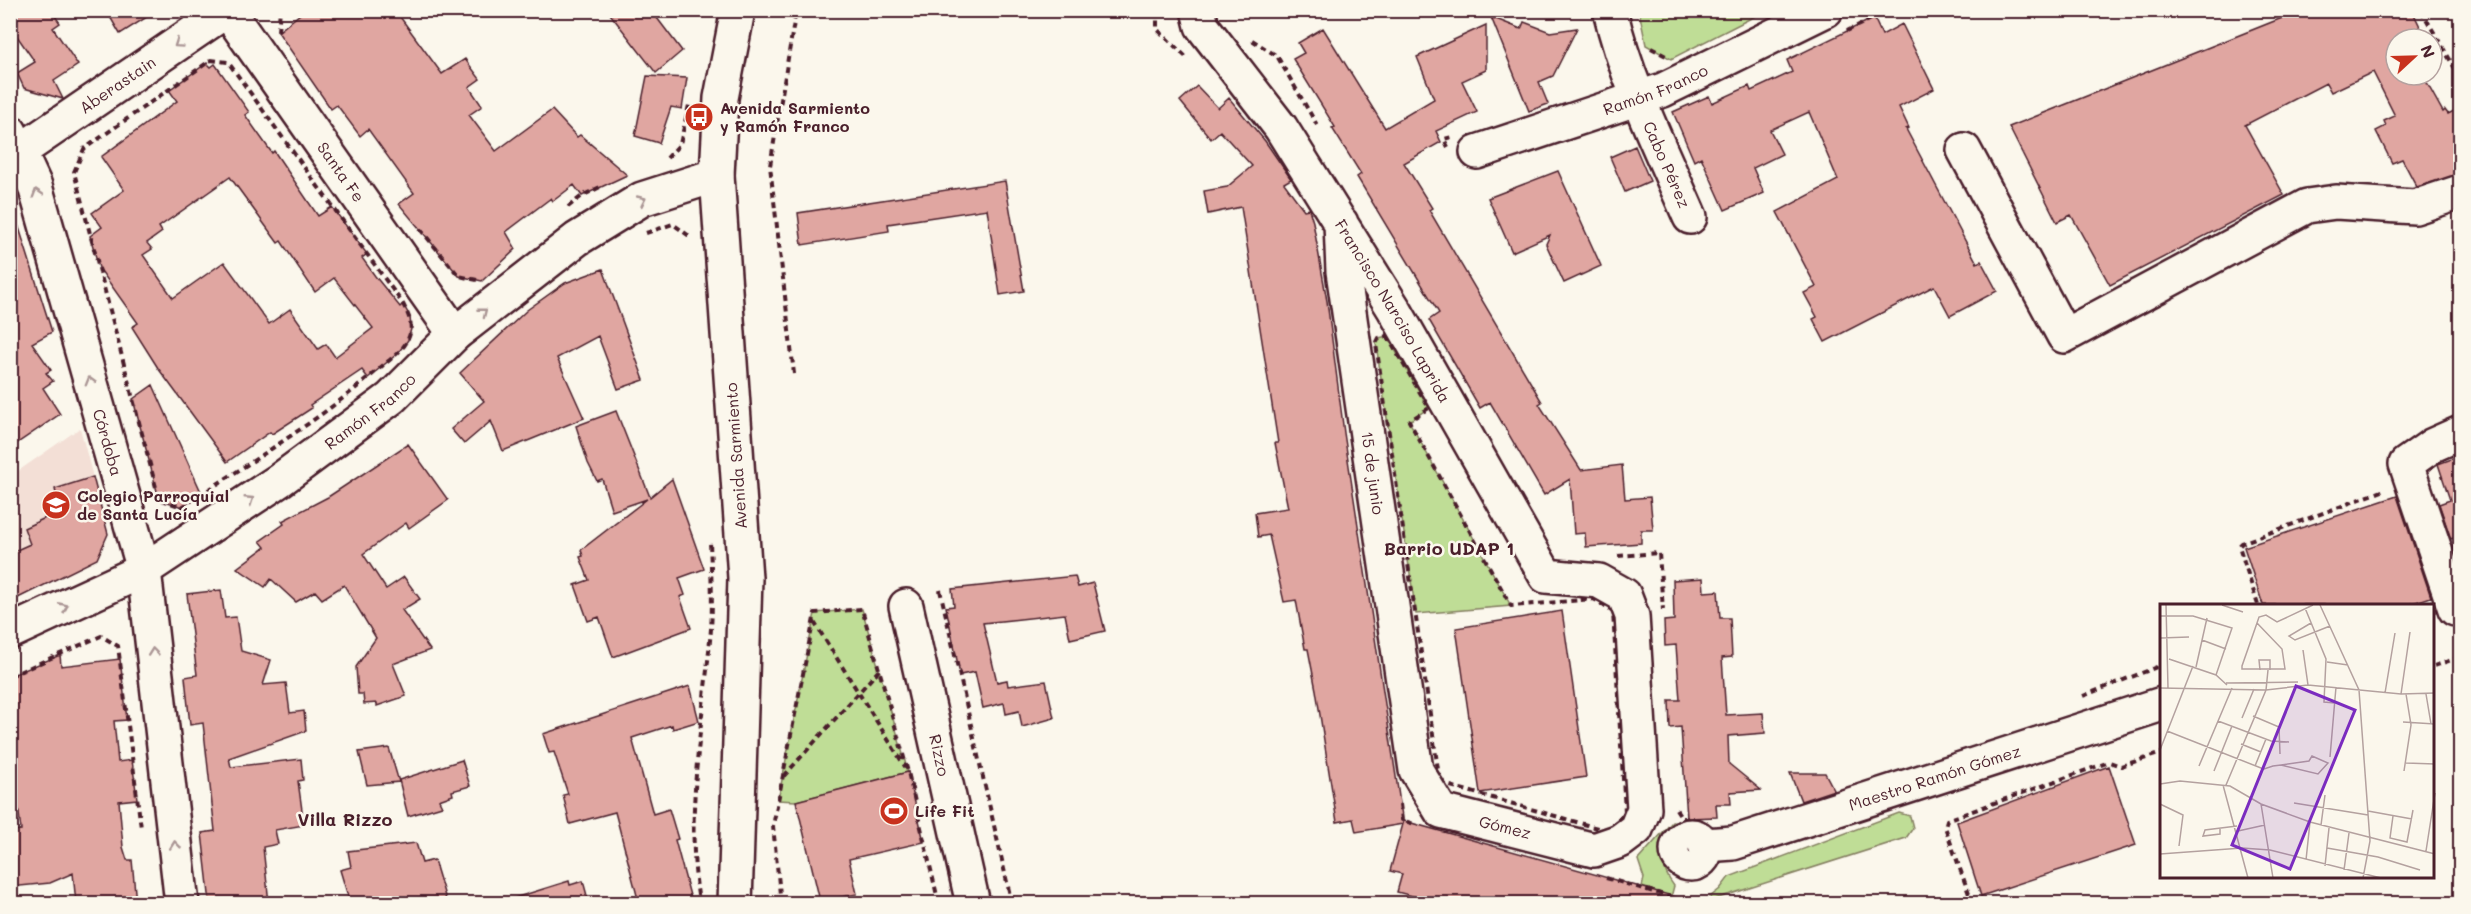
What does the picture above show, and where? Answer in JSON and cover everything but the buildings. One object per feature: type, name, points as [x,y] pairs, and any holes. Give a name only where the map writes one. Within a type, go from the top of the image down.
[{"type":"street","name":"Aberastain","points":[[14,147],[227,10]]},
{"type":"street","name":"Santa Fe","points":[[227,10],[455,334]]},
{"type":"street","name":"Avenida Sarmiento","points":[[735,903],[746,578],[717,175],[721,98],[738,10]]},
{"type":"street","name":"Francisco Narciso Laprida","points":[[1198,10],[1202,26],[1281,128],[1394,309],[1546,576],[1606,569]]},
{"type":"street","name":"Cabo Pérez","points":[[1610,10],[1619,49],[1690,217]]},
{"type":"street","name":"Ramón Franco","points":[[1478,153],[1639,100],[1826,10]]},
{"type":"street","name":"Córdoba","points":[[14,147],[35,186],[144,570],[182,903]]},
{"type":"street","points":[[1964,150],[2064,336],[2307,206],[2336,202],[2415,207],[2460,192]]},
{"type":"street","name":"Ramón Franco","points":[[10,632],[144,570],[280,480],[392,398],[455,334],[577,239],[642,199],[717,175]]},
{"type":"street","name":"15 de junio","points":[[1341,223],[1343,272],[1416,770],[1428,790]]},
{"type":"street","points":[[2450,611],[2406,464],[2433,445],[2460,434]]},
{"type":"street","name":"Gómez","points":[[1428,790],[1441,811],[1593,850],[1620,841],[1635,829],[1644,809],[1632,616],[1624,595],[1606,569]]},
{"type":"street","name":"Rizzo","points":[[906,606],[973,903]]},
{"type":"street","name":"Maestro Ramón Gómez","points":[[1705,831],[1733,843],[2160,705]]},
{"type":"path","points":[[280,10],[278,32],[284,41]]},
{"type":"path","points":[[794,374],[770,165],[796,10]]},
{"type":"path","points":[[2421,10],[2460,77]]},
{"type":"path","points":[[1250,38],[1277,56],[1320,130]]},
{"type":"path","points":[[1646,45],[1671,59]]},
{"type":"path","points":[[211,60],[228,62],[404,304],[410,317],[411,329],[408,340],[400,350],[335,404],[182,507],[159,499],[74,172],[84,149],[211,60]]},
{"type":"path","points":[[657,162],[668,158],[680,144],[690,102]]},
{"type":"path","points":[[562,212],[582,196],[609,183]]},
{"type":"path","points":[[415,223],[459,276],[482,281]]},
{"type":"path","points":[[642,235],[673,224],[692,237],[693,249]]},
{"type":"path","points":[[1387,336],[1429,408],[1408,421],[1512,606],[1594,599],[1613,612],[1625,812],[1608,831],[1440,783],[1416,614],[1376,344],[1379,338],[1387,336]]},
{"type":"path","points":[[2258,604],[2239,546],[2242,543],[2387,489]]},
{"type":"path","points":[[692,903],[698,895],[693,848],[702,701],[711,629],[710,530]]},
{"type":"path","points":[[1606,569],[1659,553],[1664,621]]},
{"type":"path","points":[[940,590],[1012,903]]},
{"type":"path","points":[[781,903],[773,826],[815,613],[862,609],[908,772],[939,903]]},
{"type":"path","points":[[813,622],[908,772]]},
{"type":"path","points":[[10,676],[101,636],[118,646],[142,837]]},
{"type":"path","points":[[2435,665],[2460,657]]},
{"type":"path","points":[[782,778],[879,669]]},
{"type":"path","points":[[1969,894],[1945,827],[1947,820],[2109,762],[2121,766],[2160,754]]},
{"type":"path","points":[[1675,801],[1676,812],[1705,831]]},
{"type":"shaded area","name":"Colegio Parroquial de Santa Lucía","points":[[80,428],[108,534],[97,559],[11,602],[11,476]]},
{"type":"green space","points":[[1639,10],[1765,11],[1671,59],[1646,45]]},
{"type":"green space","points":[[1387,336],[1429,408],[1409,421],[1511,606],[1416,614],[1376,344],[1379,338]]},
{"type":"green space","points":[[862,609],[908,772],[796,801],[778,800],[815,613]]},
{"type":"green space","points":[[1899,813],[1910,816],[1913,828],[1906,838],[1712,900],[1710,897],[1729,877]]},
{"type":"green space","points":[[1672,822],[1679,823],[1669,838],[1663,861],[1668,878],[1674,886],[1671,897],[1642,887],[1644,878],[1638,860]]},
{"type":"place","name":"Avenida Sarmiento y Ramón Franco","points":[[699,117]]},
{"type":"place","name":"Colegio Parroquial de Santa Lucía","points":[[56,505]]},
{"type":"place","name":"Life Fit","points":[[894,811]]},
{"type":"district","name":"Barrio UDAP 1","points":[[1449,549]]},
{"type":"district","name":"Villa Rizzo","points":[[345,820]]}]
